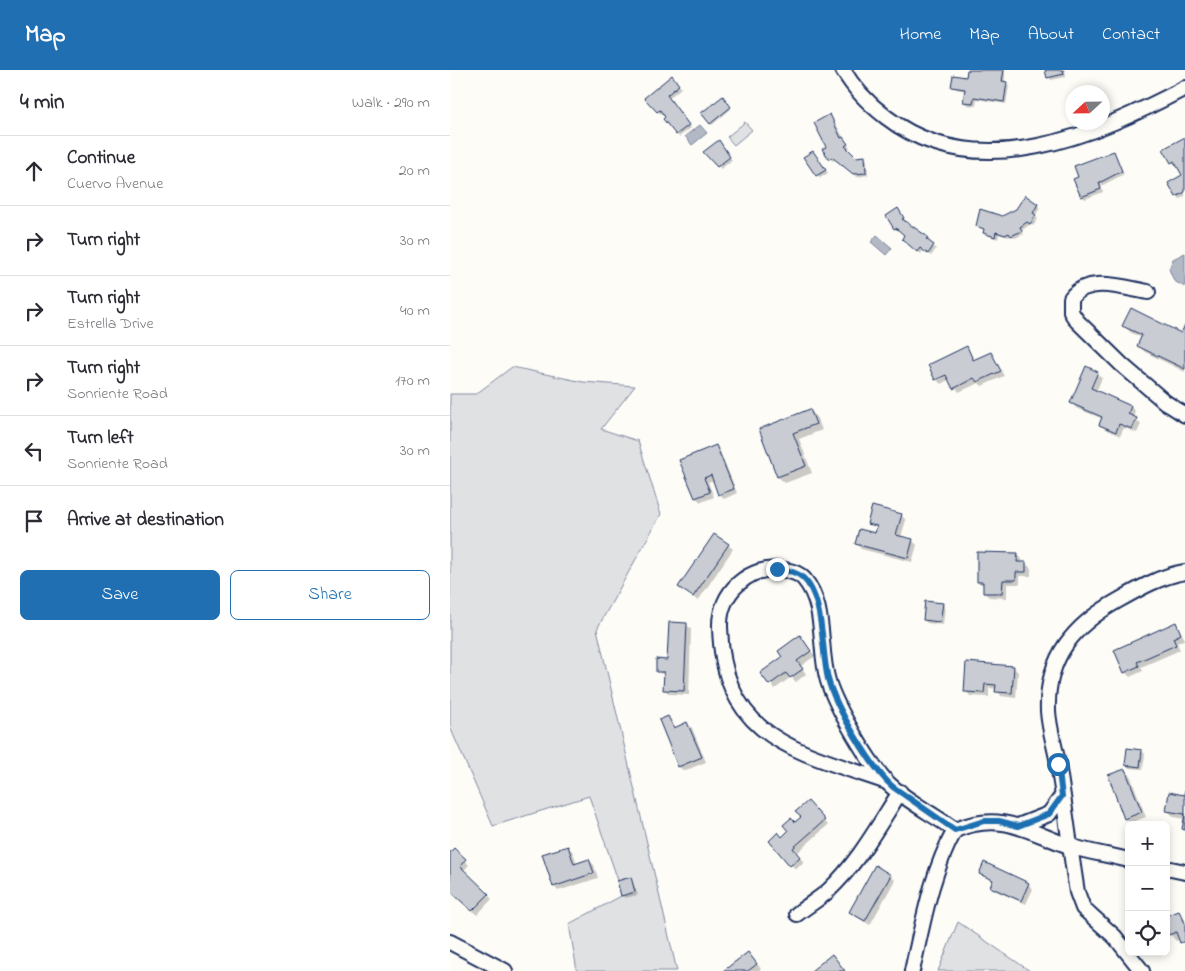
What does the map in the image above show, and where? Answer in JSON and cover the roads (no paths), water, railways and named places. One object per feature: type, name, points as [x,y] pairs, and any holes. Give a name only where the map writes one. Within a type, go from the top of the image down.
[{"type":"street","points":[[843,70],[858,91],[894,124],[938,144],[978,152],[1012,151],[1073,137],[1119,120],[1185,88]]},
{"type":"street","points":[[1148,292],[1105,285],[1084,288],[1071,298],[1071,312],[1076,321],[1122,365],[1165,402],[1185,415]]},
{"type":"street","points":[[887,782],[789,748],[768,735],[750,718],[736,698],[727,675],[720,644],[719,618],[724,601],[734,586],[743,579],[759,571],[777,569],[794,572],[803,577],[813,593],[818,611],[828,681],[860,744],[887,782],[955,830]]},
{"type":"street","points":[[1142,971],[1115,936],[1083,908],[1077,892],[1048,713],[1050,682],[1054,667],[1064,646],[1078,628],[1096,613],[1146,585],[1172,574],[1185,572]]},
{"type":"street","points":[[797,914],[828,891],[849,867],[868,844],[900,792]]},
{"type":"street","points":[[1018,826],[1049,814],[1062,796]]},
{"type":"street","points":[[912,971],[932,885],[944,849],[955,830],[984,821],[999,821],[1018,826],[1070,846],[1125,859]]},
{"type":"street","points":[[1170,869],[1185,872]]},
{"type":"street","points":[[450,942],[505,971]]}]
